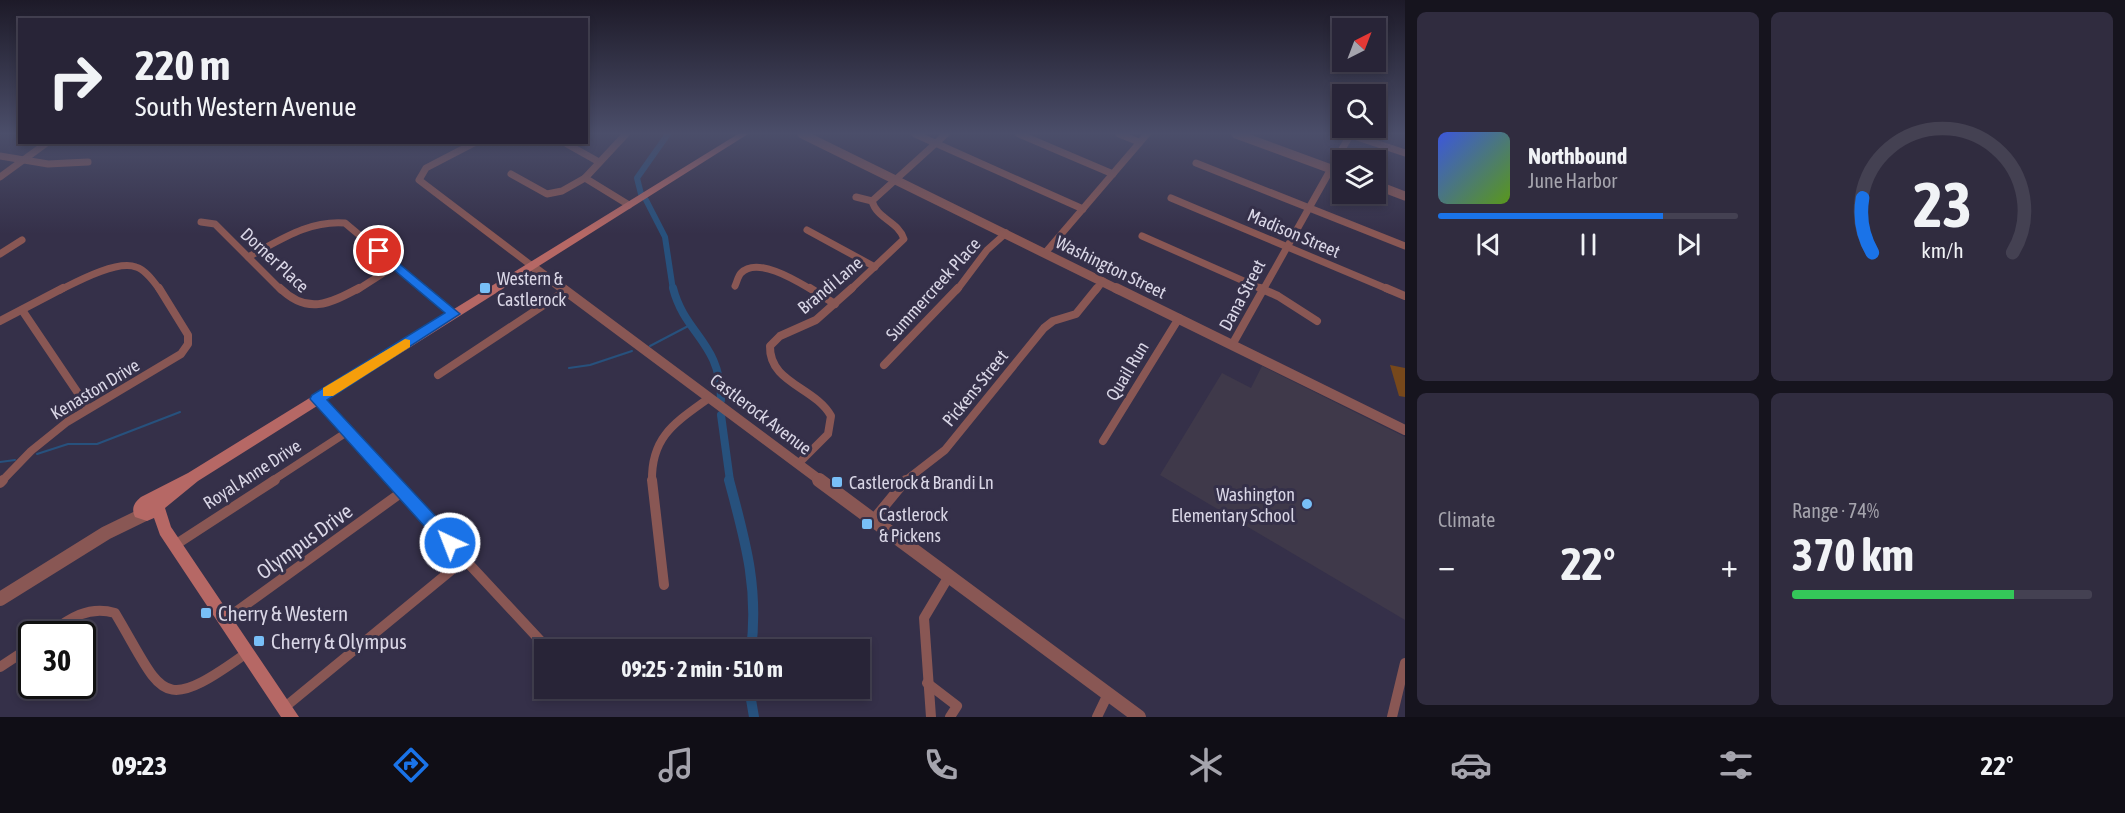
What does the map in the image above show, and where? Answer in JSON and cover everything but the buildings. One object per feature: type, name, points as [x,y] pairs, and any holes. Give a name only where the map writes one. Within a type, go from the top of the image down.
[{"type":"main road","points":[[288,712],[175,544],[165,530],[159,528],[150,508],[193,477],[690,167]]},
{"type":"street","points":[[0,177],[13,167]]},
{"type":"street","name":"Castlerock Avenue","points":[[427,167],[419,180],[426,188],[1139,717]]},
{"type":"street","points":[[511,174],[542,194],[550,196],[585,178],[594,167]]},
{"type":"street","name":"Washington Street","points":[[870,167],[1405,430]]},
{"type":"street","points":[[856,197],[872,201],[910,167]]},
{"type":"street","points":[[990,167],[1083,209]]},
{"type":"street","points":[[1098,167],[1113,174]]},
{"type":"street","points":[[1045,253],[1118,167]]},
{"type":"street","points":[[1207,167],[1405,246]]},
{"type":"street","points":[[1327,167],[1331,169]]},
{"type":"street","name":"Dana Street","points":[[1232,345],[1285,246],[1331,169]]},
{"type":"street","points":[[585,178],[629,205]]},
{"type":"street","points":[[1386,189],[1405,196]]},
{"type":"street","name":"Madison Street","points":[[1171,198],[1405,296]]},
{"type":"street","name":"Brandi Lane","points":[[798,464],[828,433],[831,423],[830,413],[820,401],[773,367],[768,350],[782,334],[811,324],[900,245],[904,237],[899,228],[878,214],[872,201]]},
{"type":"street","points":[[248,257],[316,224],[336,221],[345,223],[454,314]]},
{"type":"street","name":"Dorner Place","points":[[201,222],[215,224],[293,301],[303,306],[333,301],[396,265]]},
{"type":"street","points":[[807,230],[875,267]]},
{"type":"street","name":"Summercreek Place","points":[[884,365],[968,278],[987,250],[1006,234]]},
{"type":"street","points":[[1142,236],[1282,298],[1317,321]]},
{"type":"street","points":[[0,254],[22,240]]},
{"type":"street","name":"Kenaston Drive","points":[[0,483],[31,451],[88,408],[154,372],[184,352],[190,336],[177,312],[142,270],[130,265],[113,266],[22,310]]},
{"type":"street","points":[[735,286],[736,278],[744,271],[754,267],[769,267],[835,303]]},
{"type":"street","name":"Pickens Street","points":[[873,520],[910,475],[945,450],[1044,328],[1053,321],[1075,315],[1103,281]]},
{"type":"street","points":[[438,375],[565,291]]},
{"type":"street","points":[[0,321],[22,310],[88,408]]},
{"type":"street","name":"Quail Run","points":[[1103,441],[1179,318]]},
{"type":"street","points":[[664,585],[651,479],[653,456],[666,434],[709,398]]},
{"type":"street","points":[[317,399],[539,639]]},
{"type":"street","name":"Royal Anne Drive","points":[[175,544],[347,432]]},
{"type":"street","name":"Olympus Drive","points":[[226,619],[402,492]]},
{"type":"street","points":[[1,597],[150,508]]},
{"type":"street","points":[[288,712],[465,559]]},
{"type":"street","points":[[931,717],[924,618],[949,576]]},
{"type":"street","points":[[68,621],[78,614],[91,610],[104,608],[115,613],[157,683],[174,691],[200,686],[248,652]]},
{"type":"street","points":[[0,667],[18,655]]},
{"type":"street","points":[[1392,717],[1405,663]]},
{"type":"street","points":[[927,683],[957,706],[950,717]]},
{"type":"street","points":[[1097,717],[1108,694]]},
{"type":"shaded area","name":"Washington Elementary School","points":[[1262,366],[1405,437],[1405,620],[1160,475],[1222,373],[1251,388]]},
{"type":"waterway","points":[[641,194],[637,178],[644,167]]},
{"type":"waterway","points":[[646,200],[665,237],[673,290]]},
{"type":"waterway","points":[[673,288],[686,317],[709,351],[719,380],[721,400]]},
{"type":"waterway","points":[[650,346],[692,324]]},
{"type":"waterway","points":[[569,368],[590,365],[632,351]]},
{"type":"waterway","points":[[37,454],[68,444],[97,444],[180,412]]},
{"type":"waterway","points":[[721,415],[730,481]]},
{"type":"waterway","points":[[0,462],[15,460]]},
{"type":"waterway","points":[[729,480],[745,544],[752,584],[752,639]]},
{"type":"waterway","points":[[751,699],[754,717]]},
{"type":"slow traffic","points":[[328,392],[405,344]]},
{"type":"place","name":"Western & Castlerock","points":[[485,288]]},
{"type":"place","name":"Castlerock & Brandi Ln","points":[[837,482]]},
{"type":"place","name":"Washington Elementary School","points":[[1307,504]]},
{"type":"place","name":"Castlerock & Pickens","points":[[867,524]]},
{"type":"place","name":"Cherry & Western","points":[[206,613]]},
{"type":"place","name":"Cherry & Olympus","points":[[259,641]]},
{"type":"route","points":[[379,251],[454,314],[317,399],[450,543]]}]
